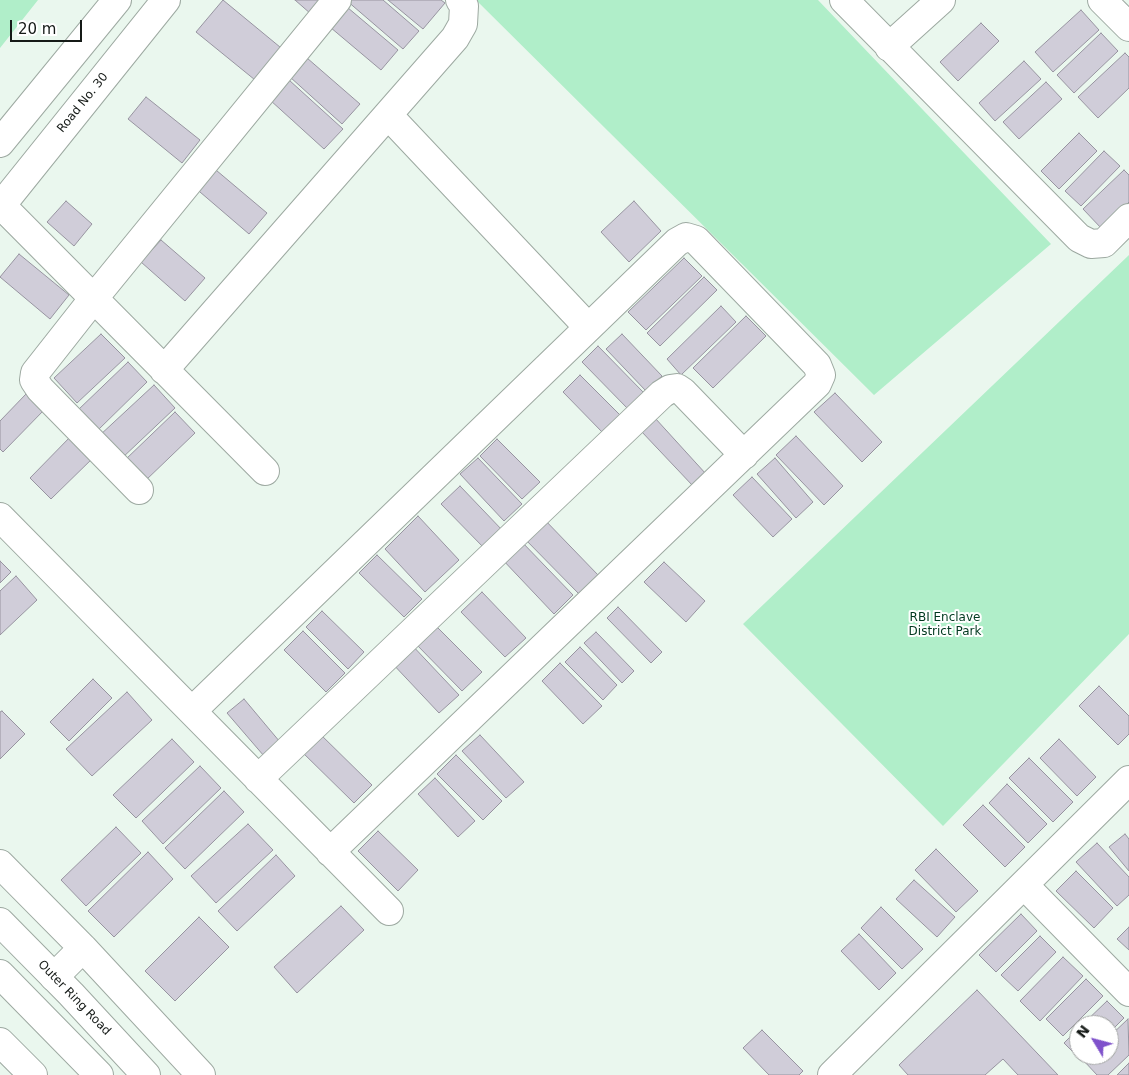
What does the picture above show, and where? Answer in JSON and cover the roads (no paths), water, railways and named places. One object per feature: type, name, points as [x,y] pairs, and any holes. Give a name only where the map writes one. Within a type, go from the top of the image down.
[{"type":"street","points":[[0,143],[117,0]]},
{"type":"street","name":"Road No. 30","points":[[1,206],[166,0]]},
{"type":"street","points":[[140,490],[40,388],[34,380],[35,374],[94,298],[337,0]]},
{"type":"street","points":[[164,370],[456,38],[463,24],[464,6],[460,0]]},
{"type":"street","points":[[844,0],[1080,238],[1091,244],[1104,243],[1129,218]]},
{"type":"street","points":[[889,47],[941,0]]},
{"type":"street","points":[[1102,0],[1129,27]]},
{"type":"street","points":[[388,115],[588,327]]},
{"type":"street","points":[[1,206],[265,471]]},
{"type":"street","points":[[192,711],[677,242],[686,237],[696,240],[818,365],[821,374],[817,384],[330,852]]},
{"type":"street","points":[[258,779],[670,388],[677,388],[683,392],[744,455]]},
{"type":"street","points":[[0,517],[389,910]]},
{"type":"street","points":[[832,1075],[1129,780]]},
{"type":"street","points":[[0,864],[83,948],[201,1075]]},
{"type":"street","points":[[1024,885],[1129,992]]},
{"type":"street","name":"Outer Ring Road","points":[[0,922],[146,1075]]},
{"type":"street","points":[[54,977],[83,948]]},
{"type":"street","points":[[0,974],[99,1075]]},
{"type":"street","points":[[0,1042],[33,1075]]},
{"type":"park label","name":"RBI Enclave District Park","points":[[945,625]]}]
